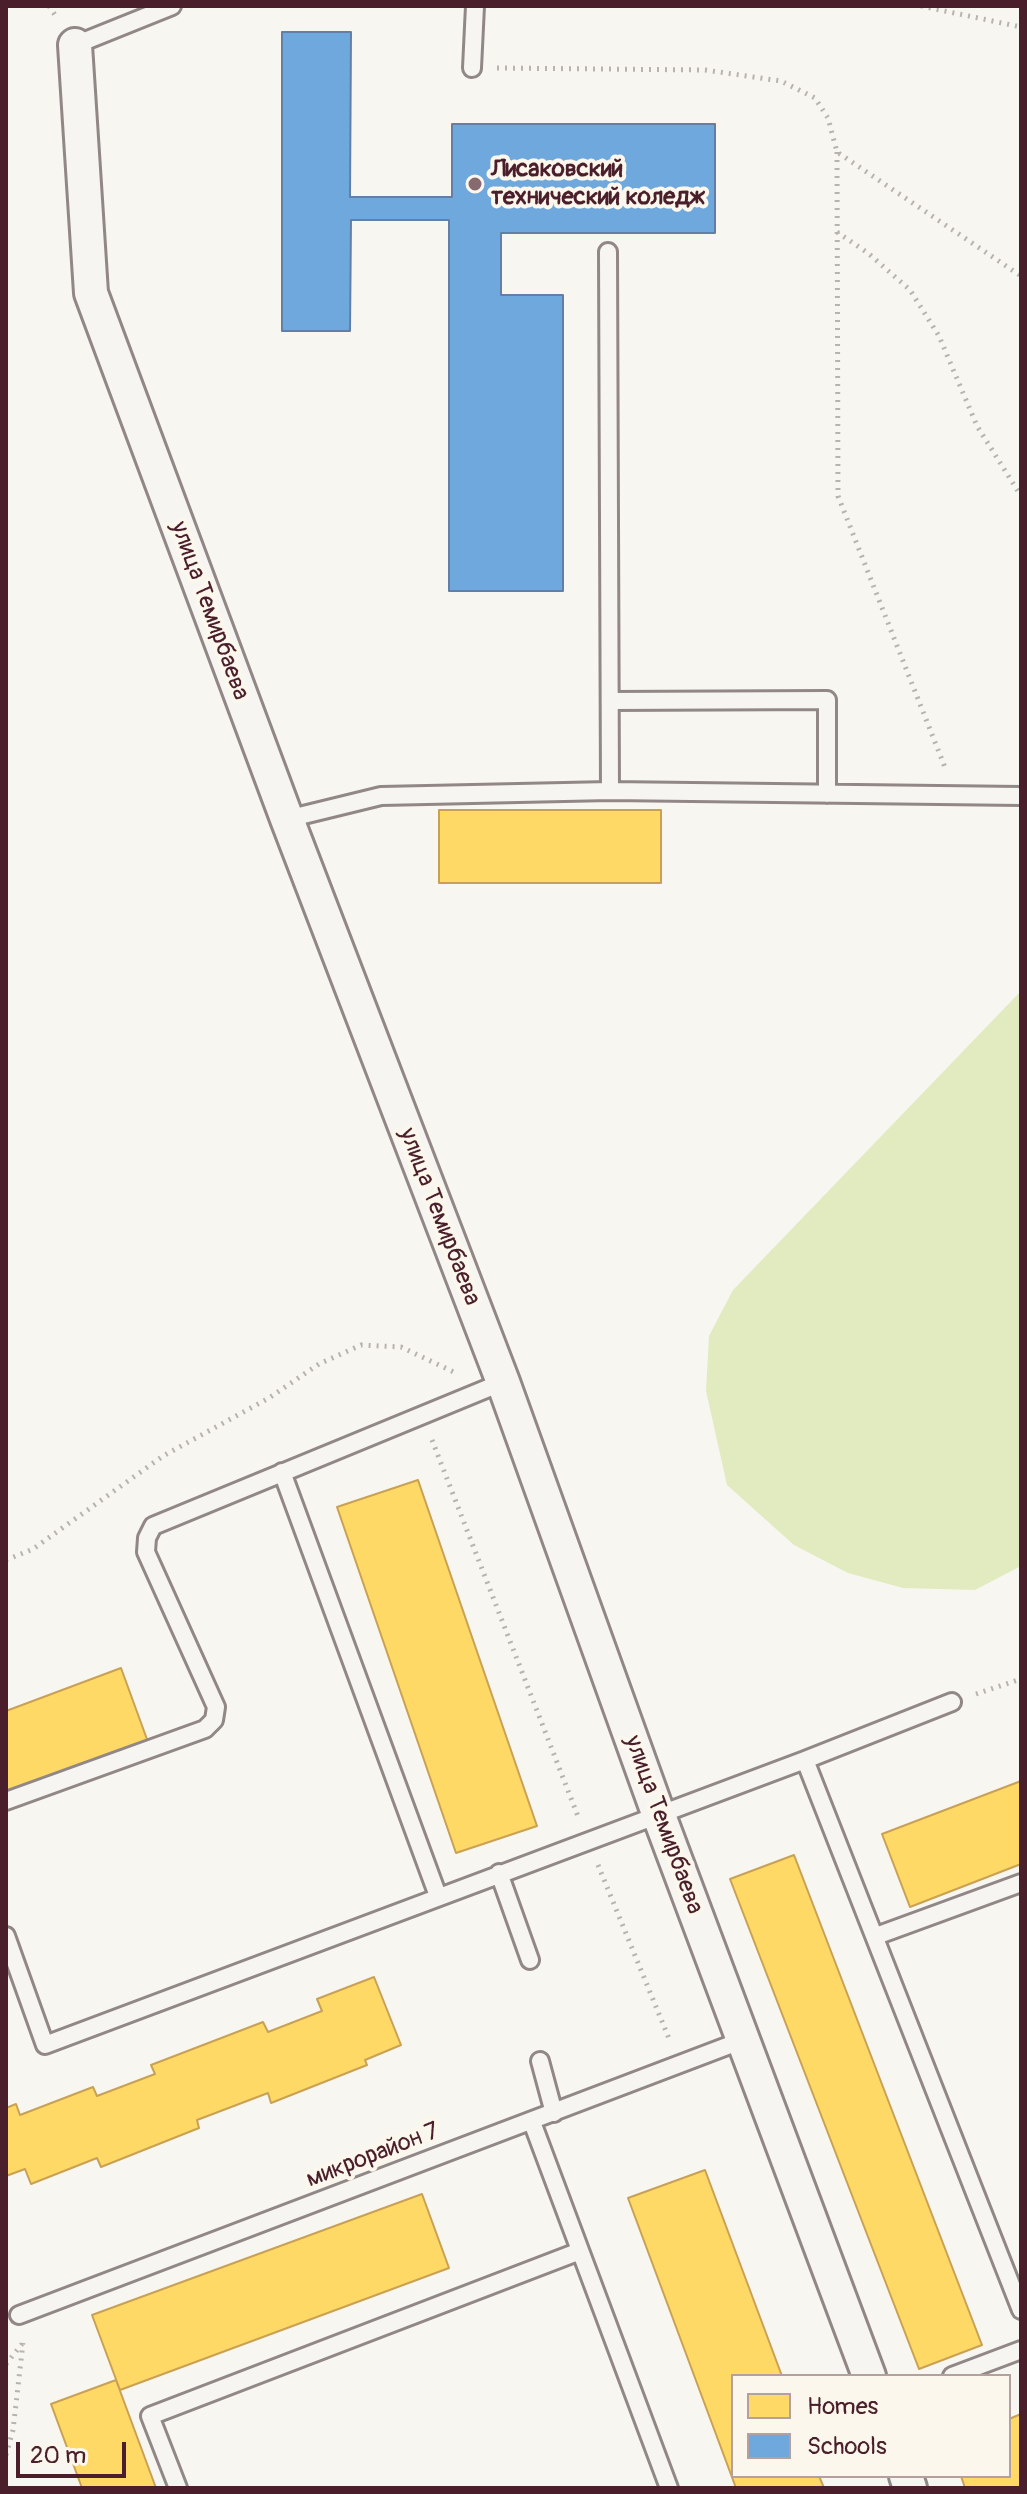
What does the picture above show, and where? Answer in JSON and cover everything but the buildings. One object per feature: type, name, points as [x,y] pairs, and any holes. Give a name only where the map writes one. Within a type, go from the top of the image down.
[{"type":"street","name":"улица Темирбаева","points":[[75,45],[91,293],[287,819],[503,1382],[658,1813],[868,2374]]},
{"type":"lane","points":[[75,45],[172,6]]},
{"type":"lane","points":[[472,68],[475,6]]},
{"type":"lane","points":[[608,252],[610,791]]},
{"type":"lane","points":[[610,701],[827,700],[827,794]]},
{"type":"lane","points":[[287,819],[381,796],[610,791],[1021,796]]},
{"type":"lane","points":[[6,1801],[205,1729],[214,1720],[216,1707],[146,1552],[147,1538],[153,1526],[421,1413],[503,1382]]},
{"type":"lane","points":[[282,1472],[438,1896]]},
{"type":"lane","points":[[6,1936],[45,2045],[952,1702]]},
{"type":"lane","points":[[805,1760],[1021,2310]]},
{"type":"lane","points":[[499,1873],[530,1960]]},
{"type":"lane","points":[[876,1936],[1021,1883]]},
{"type":"lane","name":"микрорайон 7","points":[[19,2315],[743,2040]]},
{"type":"lane","points":[[540,2061],[554,2113]]},
{"type":"lane","points":[[532,2122],[669,2488]]},
{"type":"lane","points":[[178,2488],[150,2416],[580,2251]]},
{"type":"lane","points":[[957,2374],[1021,2350]]},
{"type":"path","points":[[921,6],[1021,27]]},
{"type":"path","points":[[472,68],[705,70],[781,81],[815,98],[828,118],[837,152],[838,496],[956,795]]},
{"type":"path","points":[[837,152],[1021,276]]},
{"type":"path","points":[[836,231],[868,253],[910,290],[939,336],[977,426],[1021,496]]},
{"type":"path","points":[[6,1560],[33,1549],[163,1456],[269,1398],[319,1364],[361,1345],[401,1347],[460,1375],[470,1394]]},
{"type":"path","points":[[421,1413],[587,1840],[679,2064]]},
{"type":"path","points":[[952,1702],[1021,1679]]},
{"type":"path","points":[[6,2455],[13,2430],[23,2343]]},
{"type":"green space","points":[[1021,991],[1021,1566],[975,1590],[903,1588],[848,1573],[794,1545],[727,1485],[706,1391],[709,1336],[733,1290]]},
{"type":"place","name":"Лисаковский технический коледж","points":[[475,184]]}]
